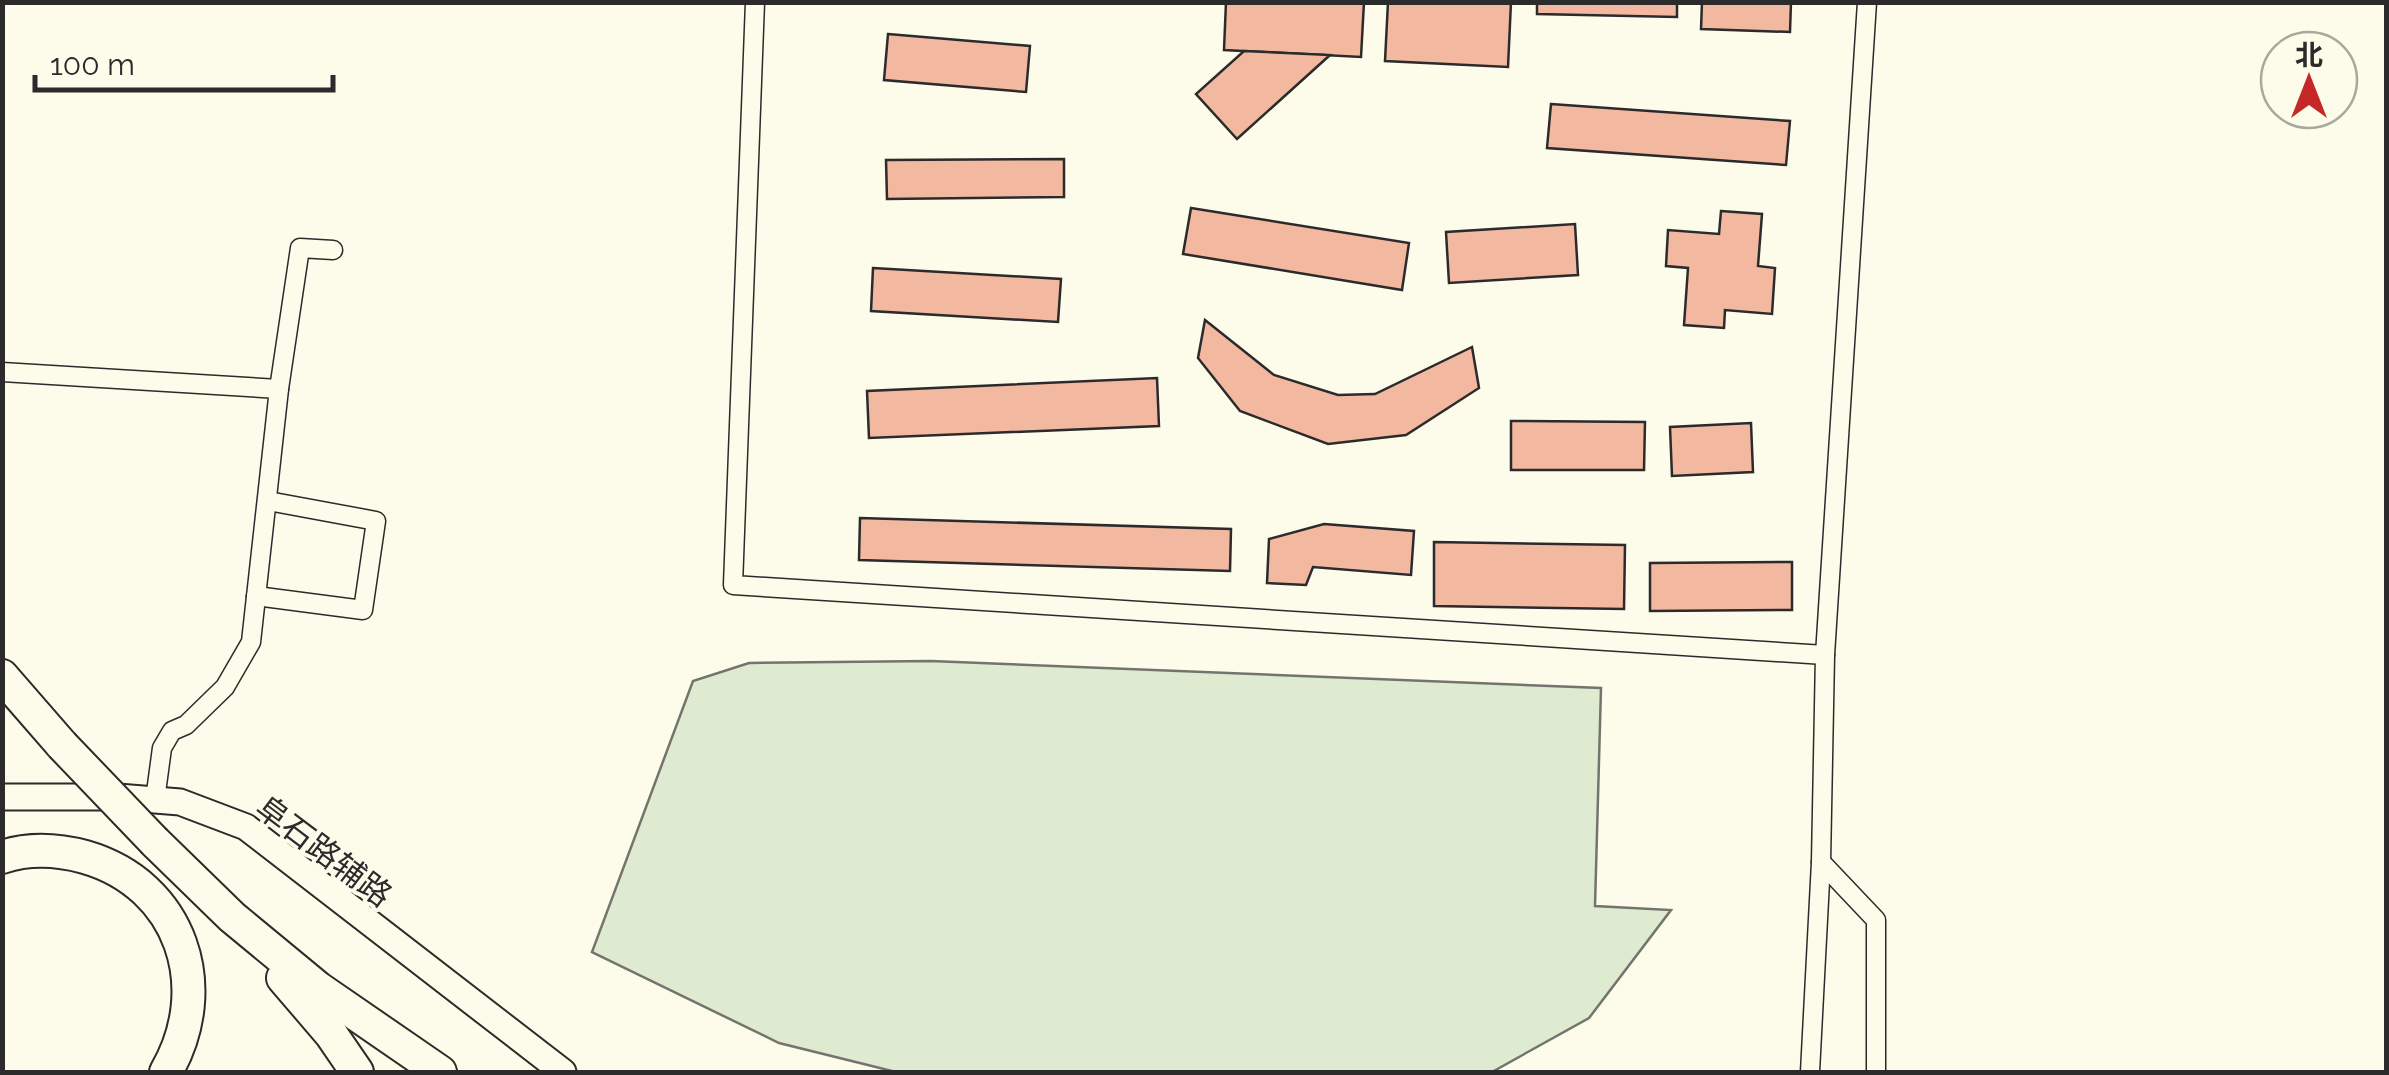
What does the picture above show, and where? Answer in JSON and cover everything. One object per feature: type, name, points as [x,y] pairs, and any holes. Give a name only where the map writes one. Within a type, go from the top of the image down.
[{"type":"highway","points":[[2,676],[62,745],[232,917],[318,988],[440,1072]]},
{"type":"highway","points":[[2,857],[17,852],[63,851],[108,864],[151,893],[177,931],[187,964],[189,1007],[181,1047],[166,1072]]},
{"type":"highway","points":[[232,917],[331,1034],[357,1072]]},
{"type":"main road","name":"阜石路辅路","points":[[2,798],[180,802],[246,826],[563,1072]]},
{"type":"street","points":[[755,2],[733,585],[1825,655]]},
{"type":"street","points":[[1810,1072],[1821,862],[1825,655],[1867,2]]},
{"type":"street","points":[[155,800],[162,748],[172,731],[186,725],[225,686],[251,642],[279,388],[300,248],[334,250]]},
{"type":"street","points":[[2,372],[279,388]]},
{"type":"street","points":[[256,596],[363,610],[376,521],[268,501]]},
{"type":"street","points":[[1821,862],[1876,920],[1876,1072]]},
{"type":"green space","points":[[931,661],[1601,688],[1595,906],[1671,910],[1589,1018],[1492,1072],[896,1072],[779,1043],[592,952],[693,681],[749,663]]},
{"type":"building","points":[[1226,2],[1364,2],[1361,57],[1224,50]]},
{"type":"building","points":[[1388,2],[1511,2],[1508,67],[1385,61]]},
{"type":"building","points":[[1537,2],[1677,2],[1677,17],[1537,14]]},
{"type":"building","points":[[1702,2],[1791,2],[1790,32],[1701,29]]},
{"type":"building","points":[[888,34],[1030,46],[1026,92],[884,80]]},
{"type":"building","points":[[1244,51],[1330,55],[1237,139],[1196,94]]},
{"type":"building","points":[[1551,104],[1790,121],[1786,165],[1547,148]]},
{"type":"building","points":[[1064,159],[1064,197],[887,199],[886,160]]},
{"type":"building","points":[[1191,208],[1409,243],[1402,290],[1183,254]]},
{"type":"building","points":[[1721,211],[1762,214],[1758,266],[1775,268],[1772,314],[1725,310],[1724,328],[1684,325],[1688,268],[1666,266],[1668,230],[1719,234]]},
{"type":"building","points":[[1575,224],[1578,275],[1449,283],[1446,232]]},
{"type":"building","points":[[873,268],[1061,279],[1058,322],[871,311]]},
{"type":"building","points":[[1205,320],[1274,375],[1338,395],[1375,394],[1472,347],[1479,388],[1406,435],[1328,444],[1240,411],[1198,358]]},
{"type":"building","points":[[1157,378],[1159,426],[869,438],[867,391]]},
{"type":"building","points":[[1511,421],[1645,422],[1644,470],[1511,470]]},
{"type":"building","points":[[1751,423],[1753,472],[1672,476],[1670,427]]},
{"type":"building","points":[[860,518],[1231,529],[1230,571],[859,560]]},
{"type":"building","points":[[1324,524],[1414,531],[1411,575],[1313,567],[1306,585],[1267,583],[1269,539]]},
{"type":"building","points":[[1434,542],[1625,545],[1624,609],[1434,606]]},
{"type":"building","points":[[1792,562],[1792,610],[1650,611],[1650,563]]}]
